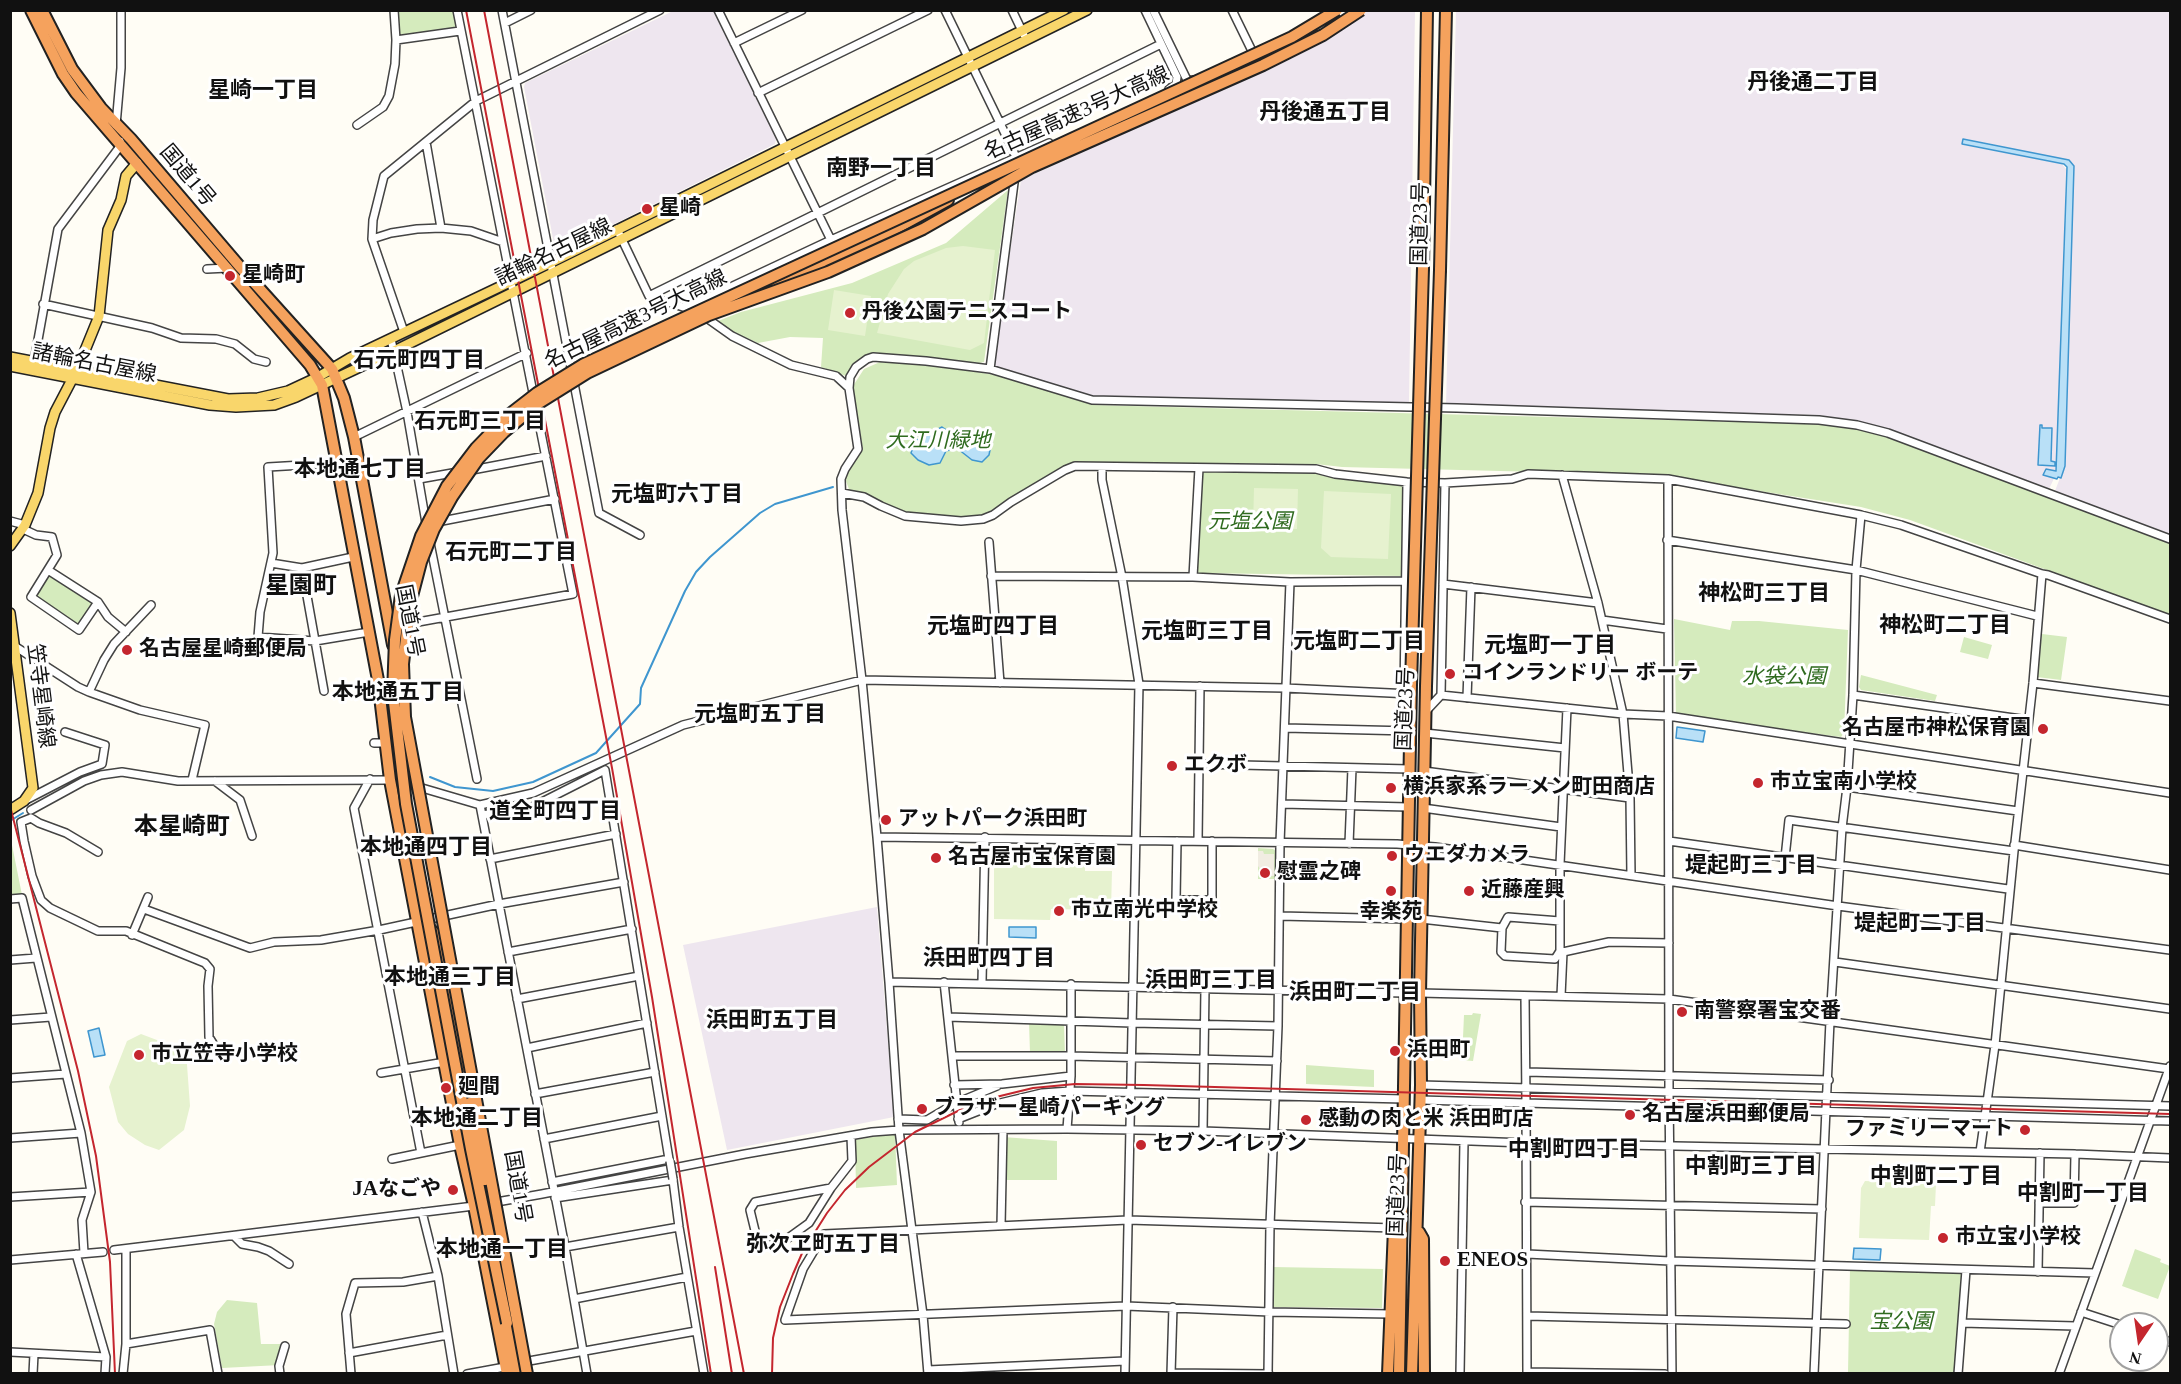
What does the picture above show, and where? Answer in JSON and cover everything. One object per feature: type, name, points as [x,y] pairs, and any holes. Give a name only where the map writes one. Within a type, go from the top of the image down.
[{"type":"highway","name":"国道1号","points":[[31,10],[70,84],[310,365],[320,381],[378,680],[390,780],[506,1370]]},
{"type":"highway","name":"国道1号","points":[[42,10],[72,69],[101,108],[176,185],[334,374],[345,398],[447,917],[530,1361],[530,1374]]},
{"type":"highway","name":"名古屋高速3号大高線","points":[[517,1374],[471,1149],[406,804],[393,694],[395,640],[401,595],[418,544],[447,486],[476,448],[506,417],[537,393],[584,364],[870,230],[1276,45],[1315,25],[1335,10]]},
{"type":"highway","name":"名古屋高速3号大高線","points":[[709,315],[828,272],[886,245],[947,216],[1032,167],[1299,48],[1361,10]]},
{"type":"highway","name":"国道23号","points":[[1399,1374],[1395,1313],[1404,1099],[1409,691],[1423,268],[1427,10]]},
{"type":"highway","name":"国道23号","points":[[1412,1374],[1421,1100],[1420,993],[1425,712],[1446,10]]},
{"type":"highway","points":[[530,1374],[405,717],[403,655],[406,628],[421,562],[444,510],[462,480],[504,432],[539,403],[588,373],[882,236],[970,188],[1186,89],[1188,82]]},
{"type":"highway","points":[[418,922],[431,928],[437,935],[503,1278],[507,1323]]},
{"type":"highway","points":[[1416,1226],[1423,1239],[1424,1374]]},
{"type":"highway","points":[[1388,1374],[1395,1313]]},
{"type":"main road","name":"諸輪名古屋線","points":[[10,366],[75,374],[228,399],[258,398],[320,381],[404,332],[552,262],[1064,10]]},
{"type":"main road","name":"諸輪名古屋線","points":[[334,374],[393,351],[1087,10]]},
{"type":"main road","points":[[10,546],[24,527],[38,493],[55,412],[75,374],[99,316],[108,230],[121,200],[126,176],[137,163]]},
{"type":"main road","name":"諸輪名古屋線","points":[[10,357],[75,374]]},
{"type":"main road","name":"笠寺星崎線","points":[[10,613],[33,788],[24,801]]},
{"type":"main road","points":[[10,810],[24,801]]},
{"type":"street","points":[[34,362],[58,229],[121,145],[116,122],[121,68],[121,10]]},
{"type":"street","points":[[357,125],[383,107],[389,96],[395,64],[394,10]]},
{"type":"street","points":[[389,627],[573,594],[527,353],[457,10]]},
{"type":"street","points":[[502,10],[599,513],[640,535]]},
{"type":"street","points":[[505,23],[531,10]]},
{"type":"street","points":[[404,332],[372,239],[373,220],[384,176],[476,101],[660,10]]},
{"type":"street","points":[[718,10],[831,240]]},
{"type":"street","points":[[734,43],[802,10]]},
{"type":"street","points":[[758,93],[928,10]]},
{"type":"street","points":[[945,10],[1016,157],[990,369]]},
{"type":"street","points":[[1012,10],[1027,40]]},
{"type":"street","points":[[686,308],[831,240],[1174,86],[1177,77],[1145,10]]},
{"type":"street","points":[[1153,10],[1188,82],[1303,29],[1335,10]]},
{"type":"street","points":[[1232,10],[1253,53]]},
{"type":"street","points":[[396,40],[460,31]]},
{"type":"street","points":[[649,296],[1161,44]]},
{"type":"street","points":[[1015,176],[1199,92],[1208,86],[1221,69],[1231,63]]},
{"type":"street","points":[[426,142],[441,228]]},
{"type":"street","points":[[372,239],[391,233],[441,228],[471,231],[503,242]]},
{"type":"street","points":[[617,229],[649,296],[686,308],[708,319],[732,336],[791,365],[836,376],[849,388]]},
{"type":"street","points":[[207,270],[228,268]]},
{"type":"street","points":[[43,304],[152,328],[181,339],[216,339],[236,344],[254,358],[266,362]]},
{"type":"street","points":[[391,339],[477,779]]},
{"type":"street","points":[[354,437],[527,353]]},
{"type":"street","points":[[1125,1361],[928,1372],[923,1315],[899,1130],[889,982],[862,680],[842,493],[845,469],[858,449],[849,388],[850,377],[861,362],[873,357],[990,369],[1092,400],[1457,408],[1819,420],[1857,425],[1888,433],[2170,539]]},
{"type":"street","points":[[419,479],[546,456]]},
{"type":"street","points":[[337,463],[268,467],[273,553],[260,612],[258,637],[315,641],[369,632]]},
{"type":"street","points":[[842,493],[864,497],[905,516],[961,521],[983,519],[993,515],[1011,502],[1075,466],[1316,469],[1335,474],[1407,482],[1445,483],[1512,479],[1528,474],[1668,479],[1861,515],[1957,543],[2170,619]]},
{"type":"street","points":[[1102,467],[1102,480],[1122,577],[1139,684],[1125,1374]]},
{"type":"street","points":[[1194,577],[1199,468]]},
{"type":"street","points":[[1562,475],[1598,603],[1623,714],[1630,798],[1631,875]]},
{"type":"street","points":[[1668,479],[1672,1374]]},
{"type":"street","points":[[422,788],[480,805],[542,790],[683,725],[862,680],[1409,691],[1405,581],[1407,482]]},
{"type":"street","points":[[1425,712],[1441,694],[1445,483]]},
{"type":"street","points":[[426,524],[555,499]]},
{"type":"street","points":[[1814,1374],[1830,1021],[1853,694],[1856,570],[1861,515]]},
{"type":"street","points":[[10,521],[36,535],[52,537],[57,555],[31,597],[79,630],[98,602]]},
{"type":"street","points":[[1667,540],[1856,570],[2037,616]]},
{"type":"street","points":[[989,542],[1000,683]]},
{"type":"street","points":[[271,563],[302,568],[353,557]]},
{"type":"street","points":[[302,568],[324,691]]},
{"type":"street","points":[[48,570],[98,602],[108,616],[126,632]]},
{"type":"street","points":[[1980,1152],[1995,1045],[2008,889],[2033,682],[2042,574]]},
{"type":"street","points":[[992,576],[1194,577],[1290,582],[1405,581]]},
{"type":"street","points":[[1173,1307],[1171,1373],[1268,1374],[1270,1224],[1278,1026],[1280,843],[1290,582]]},
{"type":"street","points":[[1443,584],[1598,603]]},
{"type":"street","points":[[1467,698],[1471,587]]},
{"type":"street","points":[[89,692],[114,644],[151,605]]},
{"type":"street","points":[[1602,620],[1667,629]]},
{"type":"street","points":[[16,648],[89,692],[141,710],[205,725],[192,780]]},
{"type":"street","points":[[2033,682],[2170,701]]},
{"type":"street","points":[[1197,841],[1200,686]]},
{"type":"street","points":[[1441,694],[1623,714],[1668,716],[2170,793]]},
{"type":"street","points":[[1853,694],[2028,720]]},
{"type":"street","points":[[1561,996],[1560,864],[1567,708]]},
{"type":"street","points":[[1285,728],[1410,731]]},
{"type":"street","points":[[65,732],[105,745],[102,764],[80,772],[24,801],[39,823],[66,833],[98,852]]},
{"type":"street","points":[[1425,733],[1565,748]]},
{"type":"street","points":[[374,743],[386,743]]},
{"type":"street","points":[[1199,764],[1409,769]]},
{"type":"street","points":[[1349,844],[1352,768]]},
{"type":"street","points":[[482,815],[532,807],[605,770],[704,1374]]},
{"type":"street","points":[[1424,771],[1630,798]]},
{"type":"street","points":[[214,1044],[209,1037],[207,986],[210,969],[205,963],[126,931],[98,931],[50,908],[41,900],[32,876],[21,822],[84,781],[101,775],[122,772],[178,781],[390,780]]},
{"type":"street","points":[[370,779],[354,808],[421,1153]]},
{"type":"street","points":[[215,781],[240,800],[252,836]]},
{"type":"street","points":[[1847,786],[2018,811]]},
{"type":"street","points":[[1282,804],[1408,807]]},
{"type":"street","points":[[480,805],[565,1247],[586,1374]]},
{"type":"street","points":[[1423,808],[1561,827]]},
{"type":"street","points":[[1785,858],[1789,820],[2170,870]]},
{"type":"street","points":[[490,859],[616,834]]},
{"type":"street","points":[[876,837],[1423,846],[1838,906],[2170,950]]},
{"type":"street","points":[[982,982],[985,837]]},
{"type":"street","points":[[1177,841],[1176,900],[1212,900],[1212,841]]},
{"type":"street","points":[[1669,841],[2008,889]]},
{"type":"street","points":[[144,909],[250,948],[274,942],[321,940],[379,930],[499,904],[624,882]]},
{"type":"street","points":[[132,934],[148,897]]},
{"type":"street","points":[[10,899],[22,898],[81,1133],[91,1192],[82,1220],[84,1253]]},
{"type":"street","points":[[1280,916],[1407,919]]},
{"type":"street","points":[[1560,921],[1508,917],[1502,928],[1501,952],[1505,956],[1555,959],[1561,952],[1609,942],[1669,943]]},
{"type":"street","points":[[1421,919],[1502,928]]},
{"type":"street","points":[[508,952],[632,929]]},
{"type":"street","points":[[10,960],[36,958]]},
{"type":"street","points":[[1835,962],[2170,1009]]},
{"type":"street","points":[[517,999],[639,976]]},
{"type":"street","points":[[889,982],[982,982],[1405,993]]},
{"type":"street","points":[[944,982],[960,1130]]},
{"type":"street","points":[[1067,1129],[1071,1076],[1071,984]]},
{"type":"street","points":[[1203,1131],[1205,988]]},
{"type":"street","points":[[1420,993],[1669,999],[2170,1068],[2059,1374]]},
{"type":"street","points":[[1525,996],[1527,1373],[1665,1374]]},
{"type":"street","points":[[10,1020],[51,1017]]},
{"type":"street","points":[[948,1017],[1278,1026]]},
{"type":"street","points":[[526,1048],[647,1023]]},
{"type":"street","points":[[952,1056],[1070,1056],[1277,1061]]},
{"type":"street","points":[[381,1073],[445,1062]]},
{"type":"street","points":[[535,1094],[655,1072]]},
{"type":"street","points":[[1527,1072],[1828,1080]]},
{"type":"street","points":[[10,1078],[66,1074]]},
{"type":"street","points":[[954,1085],[1002,1084],[1071,1076]]},
{"type":"street","points":[[898,1119],[927,1120],[956,1103],[1002,1084]]},
{"type":"street","points":[[1421,1085],[2170,1106]]},
{"type":"street","points":[[958,1119],[996,1104],[1042,1093],[1070,1091],[1404,1099]]},
{"type":"street","points":[[1421,1100],[2170,1121]]},
{"type":"street","points":[[544,1139],[662,1116]]},
{"type":"street","points":[[555,1195],[745,1154],[899,1130],[1203,1131],[1525,1143],[2040,1153],[2170,1158]]},
{"type":"street","points":[[1000,1226],[1003,1130]]},
{"type":"street","points":[[10,1138],[81,1133]]},
{"type":"street","points":[[831,1188],[755,1202],[750,1210],[758,1243],[777,1246],[808,1223],[852,1161],[851,1136]]},
{"type":"street","points":[[1460,1374],[1464,1141]]},
{"type":"street","points":[[392,1159],[460,1145]]},
{"type":"street","points":[[2038,1272],[2040,1153]]},
{"type":"street","points":[[2039,1203],[2074,1203],[2075,1154]]},
{"type":"street","points":[[552,1182],[670,1160]]},
{"type":"street","points":[[114,1250],[673,1179]]},
{"type":"street","points":[[10,1197],[91,1192]]},
{"type":"street","points":[[1525,1202],[1822,1209]]},
{"type":"street","points":[[422,1212],[438,1276],[454,1374]]},
{"type":"street","points":[[1395,1313],[1270,1312],[1126,1306],[785,1320],[803,1269],[824,1234],[1128,1220],[1398,1225]]},
{"type":"street","points":[[565,1247],[679,1227]]},
{"type":"street","points":[[234,1236],[242,1245],[269,1251],[289,1264]]},
{"type":"street","points":[[123,1374],[126,1344],[126,1249]]},
{"type":"street","points":[[10,1260],[103,1252]]},
{"type":"street","points":[[76,1254],[106,1357],[105,1374]]},
{"type":"street","points":[[1527,1254],[1670,1261],[2095,1274]]},
{"type":"street","points":[[1958,1374],[1966,1270]]},
{"type":"street","points":[[351,1374],[346,1314],[354,1283],[403,1282],[438,1276]]},
{"type":"street","points":[[574,1299],[687,1277]]},
{"type":"street","points":[[2081,1312],[2109,1321]]},
{"type":"street","points":[[1528,1316],[1846,1324]]},
{"type":"street","points":[[1962,1323],[2075,1326]]},
{"type":"street","points":[[126,1344],[210,1330],[219,1374]]},
{"type":"street","points":[[530,1361],[696,1331]]},
{"type":"street","points":[[349,1353],[447,1335]]},
{"type":"street","points":[[280,1374],[279,1366],[285,1346]]},
{"type":"street","points":[[10,1352],[106,1357]]},
{"type":"street","points":[[33,1374],[34,1354]]},
{"type":"street","points":[[467,1374],[506,1370]]},
{"type":"shaded area","points":[[675,10],[713,11],[776,139],[775,144],[558,252],[555,249],[525,83]]},
{"type":"shaded area","points":[[1368,11],[1415,11],[1409,404],[1094,397],[994,368],[1021,180],[1306,50]]},
{"type":"shaded area","points":[[1456,11],[2170,11],[2170,534],[2055,491],[2063,470],[2068,160],[1966,139],[1964,145],[2062,164],[2066,169],[2057,472],[2049,489],[1889,430],[1857,421],[1819,415],[1446,405]]},
{"type":"shaded area","points":[[1258,851],[1263,851],[1264,854],[1274,854],[1274,876],[1269,876],[1269,869],[1260,869],[1258,866]]},
{"type":"shaded area","points":[[877,907],[894,1117],[727,1150],[683,945]]},
{"type":"green space","points":[[399,11],[454,11],[457,27],[403,35],[399,33]]},
{"type":"green space","points":[[1008,190],[984,362],[871,354],[852,366],[846,376],[821,367],[823,338],[790,337],[758,343],[729,330],[718,321],[741,312],[852,283],[946,243]]},
{"type":"green space","points":[[963,246],[995,250],[984,343],[970,350],[877,333],[888,294],[904,269],[914,261],[946,248]]},
{"type":"green space","name":"丹後公園テニスコート","points":[[834,290],[871,296],[865,336],[828,330]]},
{"type":"green space","name":"大江川緑地","points":[[880,362],[936,366],[996,375],[1093,405],[1819,424],[1856,429],[1884,436],[2170,541],[2170,615],[1910,520],[1861,507],[1658,475],[1342,467],[1316,464],[1081,463],[1060,468],[991,513],[981,517],[907,514],[865,495],[850,492],[846,481],[847,473],[863,450],[853,386],[864,369]]},
{"type":"green space","name":"元塩公園","points":[[1216,470],[1317,472],[1323,476],[1399,484],[1403,487],[1402,576],[1198,573],[1196,570],[1201,478],[1204,472]]},
{"type":"green space","points":[[1254,488],[1298,489],[1297,529],[1253,528]]},
{"type":"green space","points":[[1324,491],[1391,494],[1388,559],[1331,557],[1321,548]]},
{"type":"green space","points":[[51,573],[94,604],[80,625],[76,626],[36,597],[48,574]]},
{"type":"green space","name":"水袋公園","points":[[1674,619],[1730,630],[1732,621],[1759,621],[1848,630],[1844,733],[1841,737],[1676,716]]},
{"type":"green space","points":[[2042,634],[2067,637],[2061,680],[2037,677]]},
{"type":"green space","points":[[1964,637],[1992,645],[1988,659],[1960,652]]},
{"type":"green space","points":[[1861,675],[1937,695],[1935,701],[1861,690],[1859,687]]},
{"type":"green space","points":[[11,840],[22,895],[11,896]]},
{"type":"green space","points":[[1012,847],[1085,850],[1085,871],[1112,871],[1111,910],[1051,909],[1050,920],[994,919],[994,857],[1003,849],[1012,849]]},
{"type":"green space","points":[[1258,848],[1276,851],[1276,879],[1258,879]]},
{"type":"green space","points":[[1481,1014],[1473,1061],[1462,1060],[1464,1015]]},
{"type":"green space","points":[[1029,1022],[1064,1025],[1065,1054],[1030,1053]]},
{"type":"green space","points":[[141,1034],[186,1051],[190,1106],[184,1130],[159,1150],[145,1145],[128,1134],[118,1122],[109,1087],[127,1041]]},
{"type":"green space","points":[[1306,1065],[1374,1070],[1374,1087],[1306,1084]]},
{"type":"green space","points":[[895,1133],[897,1185],[856,1188],[855,1140]]},
{"type":"green space","points":[[1003,1137],[1057,1141],[1057,1180],[1004,1180]]},
{"type":"green space","points":[[1865,1181],[1936,1184],[1935,1206],[1931,1206],[1929,1240],[1859,1238],[1861,1188]]},
{"type":"green space","points":[[2135,1249],[2161,1259],[2160,1262],[2170,1266],[2158,1299],[2122,1286]]},
{"type":"green space","points":[[1273,1267],[1383,1269],[1382,1308],[1273,1307]]},
{"type":"green space","name":"宝公園","points":[[1850,1269],[1963,1273],[1955,1373],[1848,1372]]},
{"type":"green space","points":[[227,1300],[257,1303],[261,1344],[280,1344],[280,1365],[222,1368],[214,1324],[217,1312]]},
{"type":"water","points":[[1963,139],[2069,160],[2074,166],[2065,466],[2061,478],[2043,475],[2046,469],[2056,471],[2067,167],[2064,164],[1962,144]]},
{"type":"water","points":[[2040,425],[2042,428],[2052,428],[2051,461],[2055,462],[2055,466],[2038,465]]},
{"type":"water","points":[[942,427],[966,443],[978,443],[987,437],[992,440],[989,455],[982,462],[972,460],[958,449],[953,449],[946,451],[940,463],[929,465],[918,460],[911,453],[915,441]]},
{"type":"water","points":[[1677,727],[1705,731],[1703,742],[1676,738]]},
{"type":"water","points":[[1009,927],[1036,927],[1036,938],[1009,937]]},
{"type":"water","points":[[99,1028],[105,1055],[94,1057],[88,1031]]},
{"type":"water","points":[[1854,1248],[1881,1249],[1880,1260],[1853,1259]]},
{"type":"waterway","points":[[430,777],[455,787],[493,791],[533,782],[596,753],[640,704],[641,688],[696,572],[760,513],[775,504],[833,487]]},
{"type":"waterway","points":[[10,821],[23,813]]},
{"type":"railway","points":[[466,10],[612,768],[652,997],[711,1374]]},
{"type":"railway","points":[[484,10],[744,1374]]},
{"type":"railway","points":[[10,806],[78,1071],[96,1156],[110,1262],[115,1374]]},
{"type":"railway","points":[[772,1374],[773,1338],[780,1307],[793,1274],[803,1251],[845,1190],[869,1167],[915,1132],[960,1110],[992,1098],[1033,1088],[1075,1084],[1144,1085],[2170,1114]]},
{"type":"railway","points":[[715,1267],[732,1374]]},
{"type":"place","name":"星崎","points":[[647,209]]},
{"type":"place","name":"星崎町","points":[[230,276]]},
{"type":"place","name":"丹後公園テニスコート","points":[[850,313]]},
{"type":"place","name":"名古屋星崎郵便局","points":[[127,650]]},
{"type":"place","name":"コインランドリー ボーテ","points":[[1450,674]]},
{"type":"place","name":"名古屋市神松保育園","points":[[2043,729]]},
{"type":"place","name":"エクボ","points":[[1172,766]]},
{"type":"place","name":"市立宝南小学校","points":[[1758,783]]},
{"type":"place","name":"横浜家系ラーメン町田商店","points":[[1391,788]]},
{"type":"place","name":"アットパーク浜田町","points":[[886,820]]},
{"type":"place","name":"ウエダカメラ","points":[[1392,856]]},
{"type":"place","name":"名古屋市宝保育園","points":[[936,858]]},
{"type":"place","name":"慰霊之碑","points":[[1265,873]]},
{"type":"place","name":"幸楽苑","points":[[1391,891]]},
{"type":"place","name":"近藤産興","points":[[1469,891]]},
{"type":"place","name":"市立南光中学校","points":[[1059,911]]},
{"type":"place","name":"南警察署宝交番","points":[[1682,1012]]},
{"type":"place","name":"浜田町","points":[[1395,1051]]},
{"type":"place","name":"市立笠寺小学校","points":[[139,1055]]},
{"type":"place","name":"廻間","points":[[446,1088]]},
{"type":"place","name":"ブラザー星崎パーキング","points":[[922,1109]]},
{"type":"place","name":"名古屋浜田郵便局","points":[[1630,1115]]},
{"type":"place","name":"感動の肉と米 浜田町店","points":[[1306,1120]]},
{"type":"place","name":"ファミリーマート","points":[[2025,1130]]},
{"type":"place","name":"セブン-イレブン","points":[[1141,1145]]},
{"type":"place","name":"JAなごや","points":[[453,1190]]},
{"type":"place","name":"市立宝小学校","points":[[1943,1238]]},
{"type":"place","name":"ENEOS","points":[[1445,1261]]},
{"type":"district","name":"丹後通二丁目","points":[[1813,83]]},
{"type":"district","name":"星崎一丁目","points":[[263,91]]},
{"type":"district","name":"丹後通五丁目","points":[[1325,113]]},
{"type":"district","name":"南野一丁目","points":[[881,169]]},
{"type":"district","name":"石元町四丁目","points":[[419,361]]},
{"type":"district","name":"石元町三丁目","points":[[480,422]]},
{"type":"district","name":"本地通七丁目","points":[[360,470]]},
{"type":"district","name":"元塩町六丁目","points":[[677,495]]},
{"type":"district","name":"石元町二丁目","points":[[511,553]]},
{"type":"district","name":"星園町","points":[[301,587]]},
{"type":"district","name":"神松町三丁目","points":[[1764,594]]},
{"type":"district","name":"神松町二丁目","points":[[1945,626]]},
{"type":"district","name":"元塩町四丁目","points":[[993,627]]},
{"type":"district","name":"元塩町三丁目","points":[[1207,632]]},
{"type":"district","name":"元塩町二丁目","points":[[1359,642]]},
{"type":"district","name":"元塩町一丁目","points":[[1550,646]]},
{"type":"district","name":"本地通五丁目","points":[[398,693]]},
{"type":"district","name":"元塩町五丁目","points":[[760,715]]},
{"type":"district","name":"道全町四丁目","points":[[555,812]]},
{"type":"district","name":"本星崎町","points":[[182,828]]},
{"type":"district","name":"本地通四丁目","points":[[426,848]]},
{"type":"district","name":"堤起町三丁目","points":[[1751,866]]},
{"type":"district","name":"堤起町二丁目","points":[[1920,924]]},
{"type":"district","name":"浜田町四丁目","points":[[989,959]]},
{"type":"district","name":"本地通三丁目","points":[[450,978]]},
{"type":"district","name":"浜田町三丁目","points":[[1211,981]]},
{"type":"district","name":"浜田町二丁目","points":[[1355,993]]},
{"type":"district","name":"浜田町五丁目","points":[[772,1021]]},
{"type":"district","name":"本地通二丁目","points":[[477,1119]]},
{"type":"district","name":"中割町四丁目","points":[[1574,1150]]},
{"type":"district","name":"中割町三丁目","points":[[1751,1167]]},
{"type":"district","name":"中割町二丁目","points":[[1936,1177]]},
{"type":"district","name":"中割町一丁目","points":[[2083,1194]]},
{"type":"district","name":"弥次ヱ町五丁目","points":[[823,1245]]},
{"type":"district","name":"本地通一丁目","points":[[502,1250]]}]
